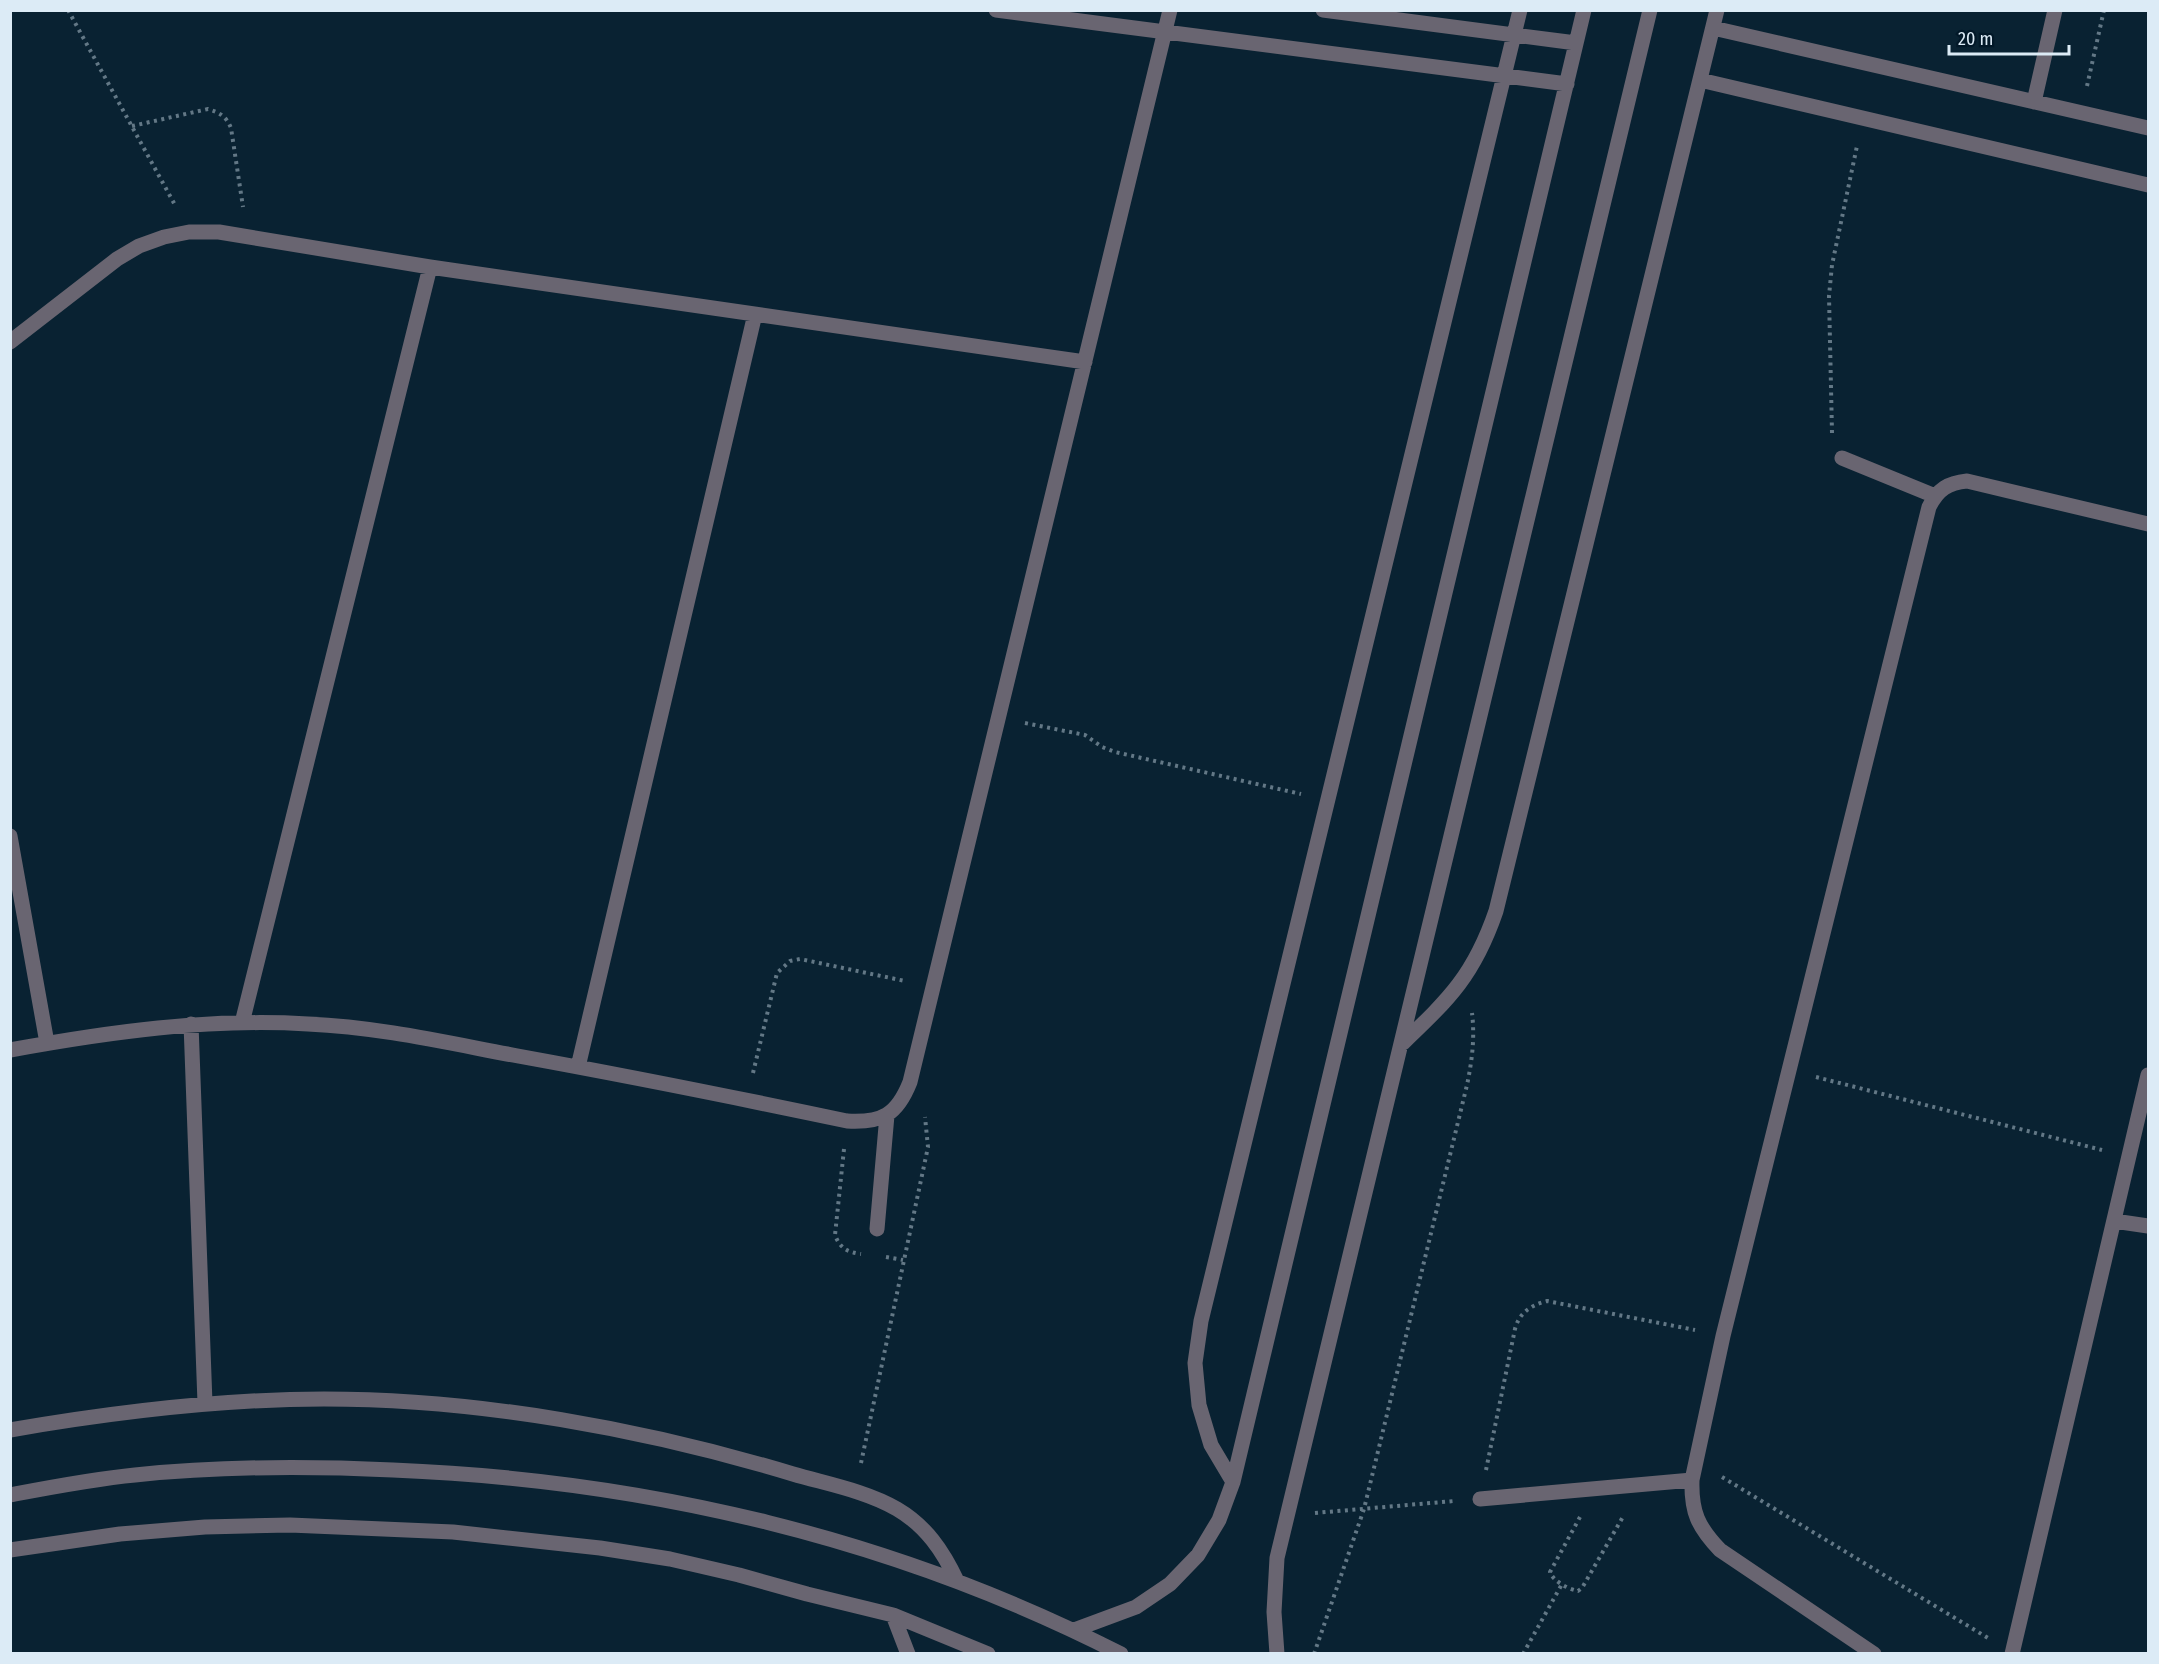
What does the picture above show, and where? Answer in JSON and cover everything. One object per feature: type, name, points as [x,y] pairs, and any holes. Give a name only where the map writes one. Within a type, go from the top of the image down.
[{"type":"street","points":[[996,10],[1568,84]]},
{"type":"street","points":[[10,1050],[119,1032],[191,1024],[307,1023],[372,1029],[578,1067],[847,1121],[868,1122],[887,1115],[902,1101],[910,1082],[1170,10]]},
{"type":"street","points":[[1323,10],[1576,43]]},
{"type":"street","points":[[1233,1482],[1211,1445],[1199,1406],[1195,1363],[1201,1321],[1520,10]]},
{"type":"street","points":[[1074,1630],[1136,1607],[1170,1584],[1198,1555],[1219,1520],[1233,1482],[1584,10]]},
{"type":"street","points":[[1277,1653],[1274,1612],[1277,1558],[1650,10]]},
{"type":"street","points":[[1402,1043],[1448,1000],[1464,980],[1488,935],[1496,911],[1717,10]]},
{"type":"street","points":[[2034,102],[2055,10]]},
{"type":"street","points":[[1713,28],[2148,128]]},
{"type":"street","points":[[1700,80],[2148,185]]},
{"type":"street","points":[[10,342],[117,260],[139,246],[164,237],[189,232],[219,232],[430,267],[1085,362]]},
{"type":"street","points":[[242,1023],[430,267]]},
{"type":"street","points":[[578,1067],[755,314]]},
{"type":"street","points":[[1842,458],[1935,496]]},
{"type":"street","points":[[1874,1653],[1720,1550],[1706,1536],[1696,1519],[1691,1499],[1692,1480],[1723,1336],[1929,507],[1943,487],[1954,482],[1967,481],[2148,524]]},
{"type":"street","points":[[10,836],[47,1043]]},
{"type":"street","points":[[191,1024],[205,1403]]},
{"type":"street","points":[[2012,1653],[2148,1075]]},
{"type":"street","points":[[877,1229],[887,1115]]},
{"type":"street","points":[[2114,1221],[2148,1226]]},
{"type":"street","points":[[10,1430],[74,1419],[205,1403],[336,1400],[450,1405],[575,1422],[742,1458],[855,1493],[896,1509],[919,1525],[934,1541],[948,1560],[957,1581]]},
{"type":"street","points":[[10,1495],[134,1475],[235,1468],[340,1467],[445,1472],[549,1482],[653,1497],[731,1512],[864,1548],[957,1581],[1074,1630],[1121,1653]]},
{"type":"street","points":[[1480,1499],[1692,1480]]},
{"type":"street","points":[[10,1550],[120,1534],[205,1527],[290,1525],[453,1532],[600,1548],[670,1559],[892,1615],[988,1653]]},
{"type":"street","points":[[892,1615],[908,1653]]},
{"type":"path","points":[[68,10],[189,232]]},
{"type":"path","points":[[2081,112],[2104,10]]},
{"type":"path","points":[[132,126],[208,109],[219,112],[227,118],[231,128],[248,237]]},
{"type":"path","points":[[1842,458],[1832,432],[1830,418],[1829,296],[1832,265],[1862,118]]},
{"type":"path","points":[[999,717],[1085,735],[1108,751],[1328,800]]},
{"type":"path","points":[[746,1100],[777,973],[790,961],[800,959],[933,987]]},
{"type":"path","points":[[1314,1653],[1364,1509],[1473,1058],[1474,1030],[1471,1004],[1464,980]]},
{"type":"path","points":[[1789,1070],[2129,1157]]},
{"type":"path","points":[[855,1493],[928,1147],[924,1113],[910,1082]]},
{"type":"path","points":[[1288,1516],[1480,1499],[1515,1329],[1521,1316],[1537,1303],[1547,1301],[1723,1336]]},
{"type":"path","points":[[1696,1461],[2012,1653]]},
{"type":"path","points":[[1597,1488],[1551,1569],[1551,1576],[1572,1590],[1580,1590],[1642,1484]]},
{"type":"path","points":[[1523,1653],[1562,1584]]}]
